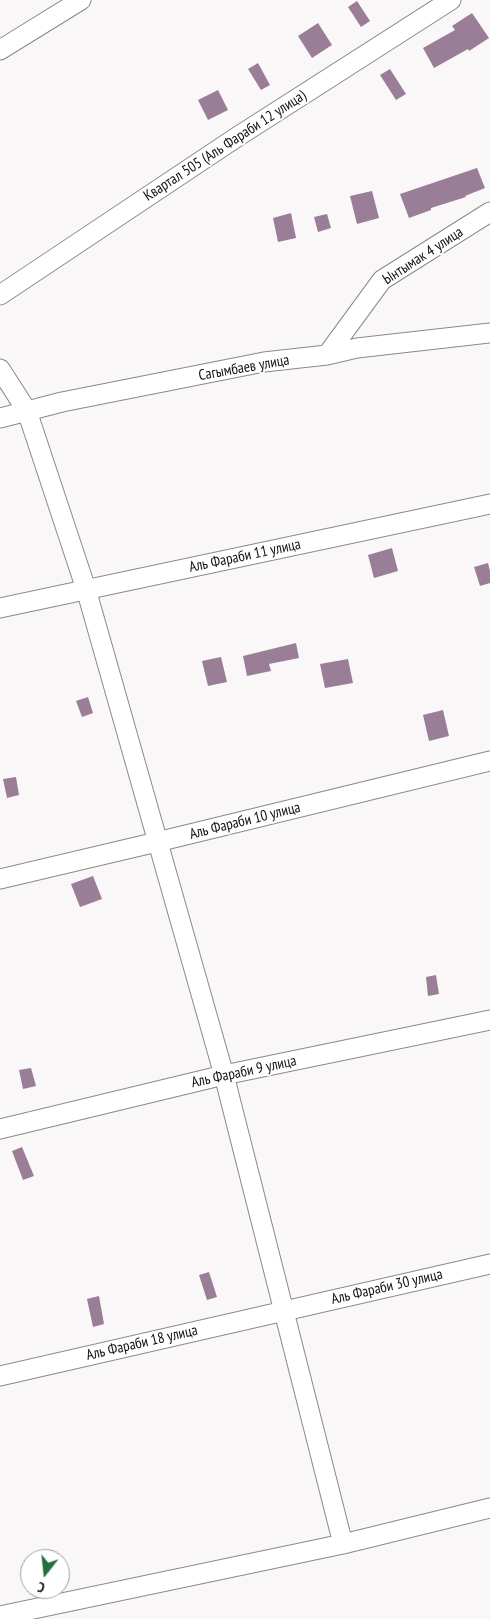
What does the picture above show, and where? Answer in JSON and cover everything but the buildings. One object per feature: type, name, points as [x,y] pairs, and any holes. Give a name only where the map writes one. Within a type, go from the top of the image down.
[{"type":"street","points":[[0,50],[81,0]]},
{"type":"street","name":"Квартал 505 (Аль Фараби 12 улица)","points":[[0,295],[228,143],[451,0]]},
{"type":"street","name":"Ынтымак 4 улица","points":[[327,355],[382,280],[490,212]]},
{"type":"street","name":"Сагымбаев улица","points":[[0,418],[62,402],[264,362],[327,355],[357,348],[490,333]]},
{"type":"street","points":[[0,369],[27,411],[86,589],[224,1075],[343,1544]]},
{"type":"street","name":"Аль Фараби 11 улица","points":[[0,608],[490,504]]},
{"type":"street","name":"Аль Фараби 10 улица","points":[[0,879],[490,761]]},
{"type":"street","name":"Аль Фараби 9 улица","points":[[0,1129],[224,1075],[490,1020]]},
{"type":"street","name":"Аль Фараби 30 улица","points":[[284,1310],[490,1264]]},
{"type":"street","name":"Аль Фараби 18 улица","points":[[0,1376],[284,1310]]},
{"type":"street","points":[[0,1616],[343,1544],[490,1508]]}]
